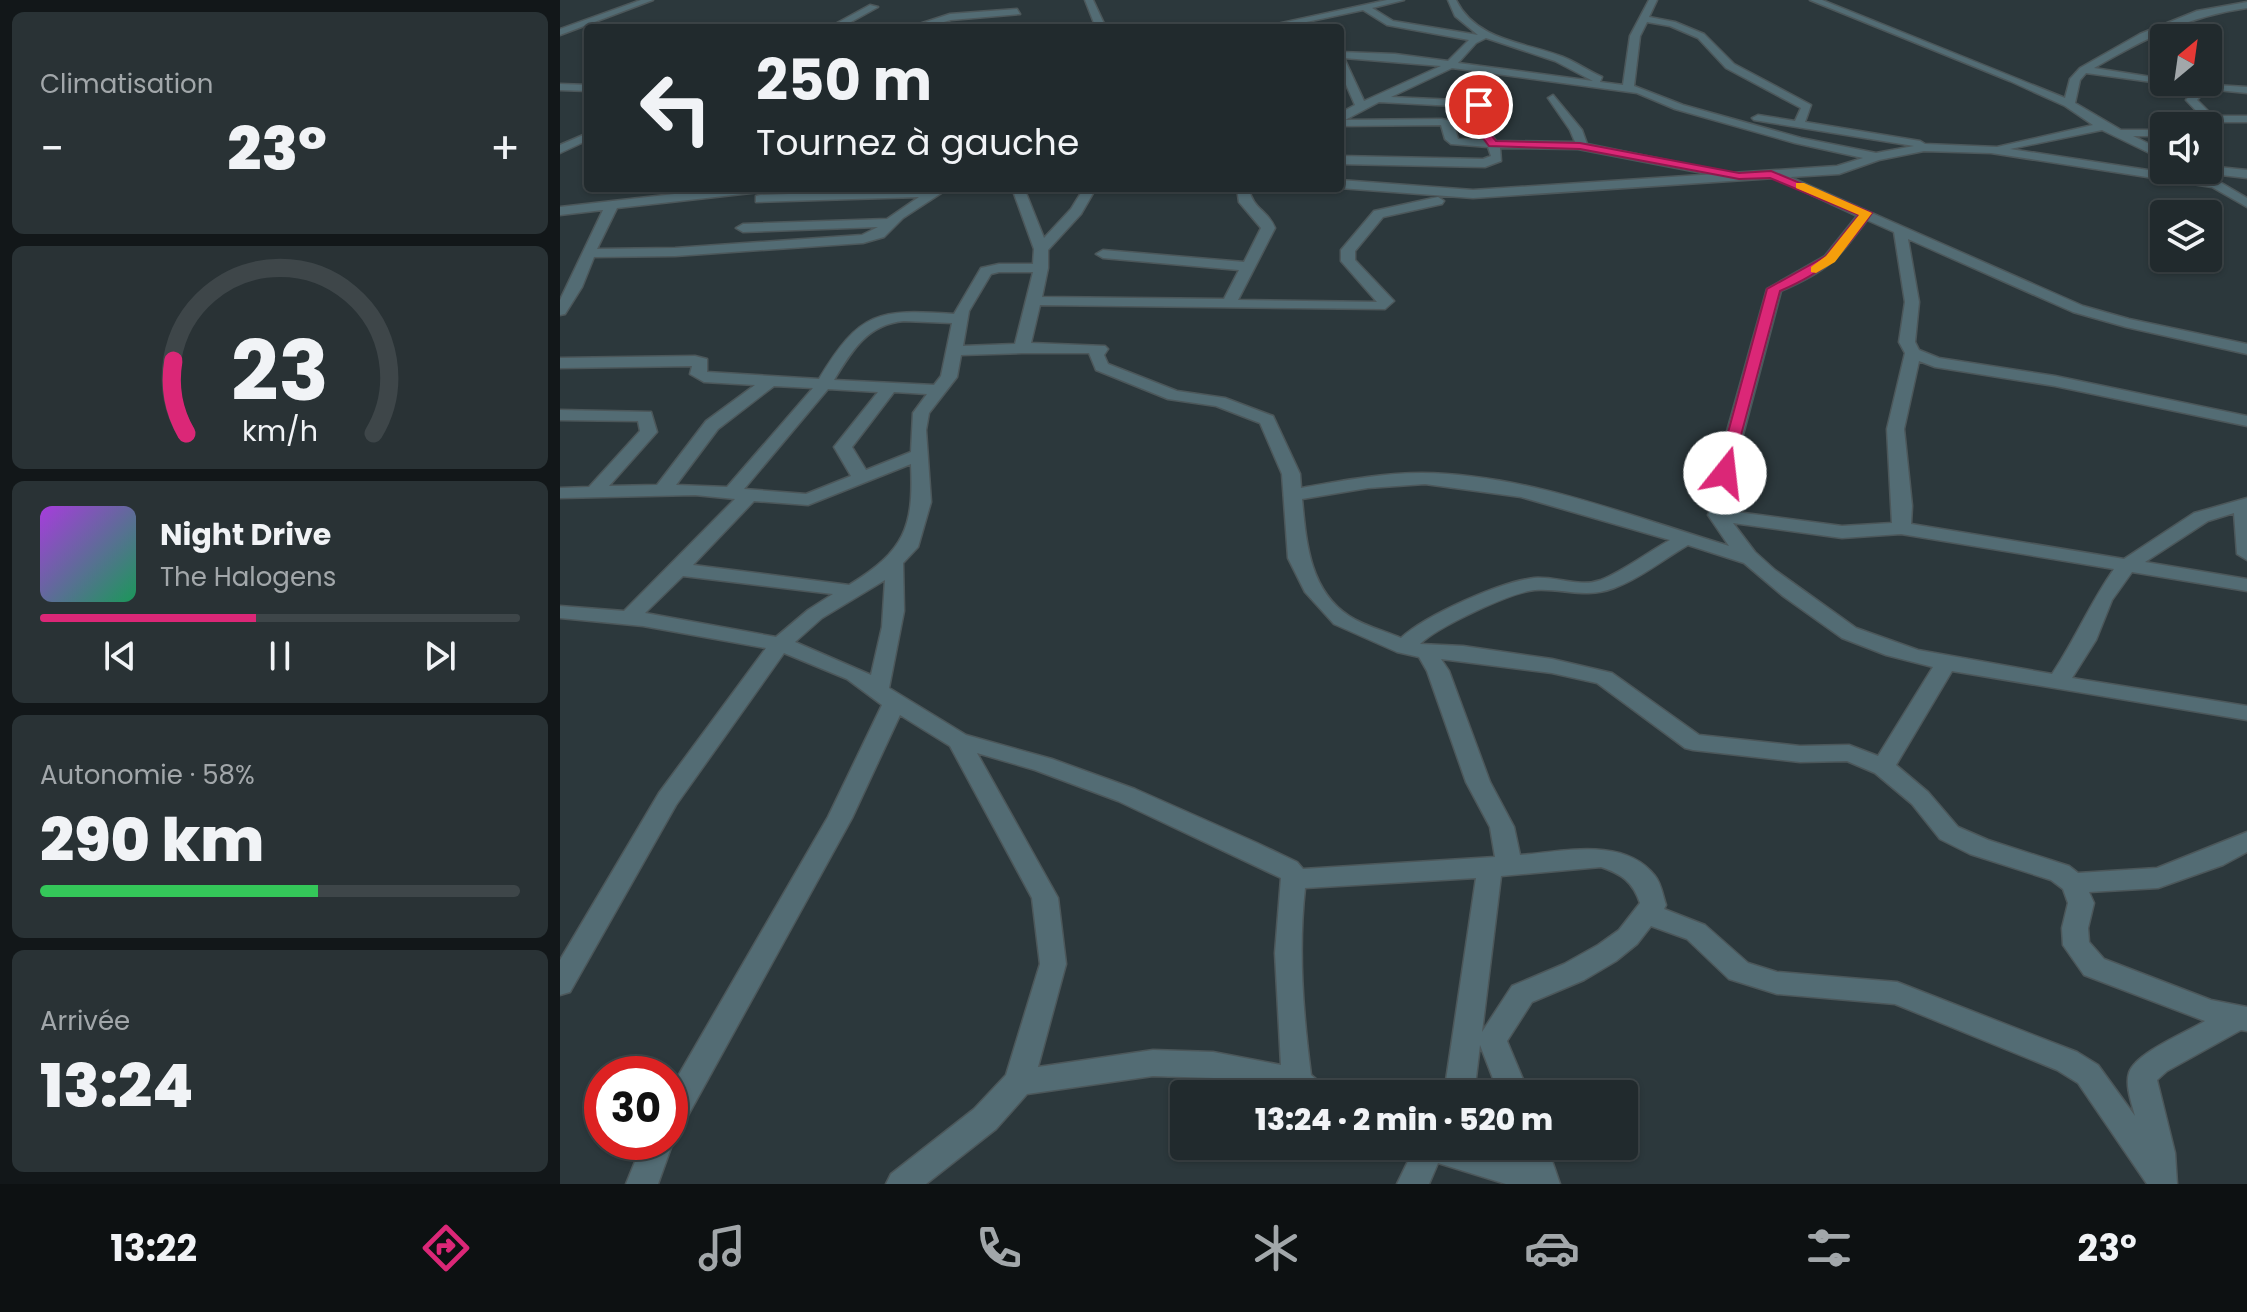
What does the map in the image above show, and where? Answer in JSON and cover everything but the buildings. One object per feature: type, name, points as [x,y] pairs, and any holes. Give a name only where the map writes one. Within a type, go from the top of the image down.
[{"type":"street","points":[[560,32],[649,0]]},
{"type":"street","points":[[926,24],[950,17],[1016,17],[1013,0]]},
{"type":"street","points":[[1089,0],[1099,24]]},
{"type":"street","points":[[1282,24],[1400,0]]},
{"type":"street","points":[[1452,0],[1480,37]]},
{"type":"street","points":[[1625,88],[1635,36],[1653,0]]},
{"type":"street","points":[[1814,0],[2069,104],[2117,134],[2150,149]]},
{"type":"street","points":[[2069,104],[2075,79],[2084,70],[2160,26],[2187,15],[2247,5]]},
{"type":"street","points":[[841,24],[873,7]]},
{"type":"street","points":[[1365,8],[1390,23],[1480,37],[1562,60],[1583,73],[1702,114],[1799,141],[1876,157]]},
{"type":"street","points":[[1644,19],[1672,24],[1701,36],[1730,66],[1807,107],[1799,124]]},
{"type":"street","points":[[1344,117],[1360,105],[1378,100],[1449,66],[1480,37]]},
{"type":"street","points":[[1344,57],[1395,57],[1625,88]]},
{"type":"street","points":[[1344,67],[1360,105]]},
{"type":"street","points":[[2084,70],[2150,80]]},
{"type":"street","points":[[560,87],[584,88]]},
{"type":"street","points":[[2222,88],[2247,90]]},
{"type":"street","points":[[2195,96],[2191,100],[2200,112]]},
{"type":"street","points":[[1553,98],[1576,130],[1580,146]]},
{"type":"street","points":[[1344,160],[1485,163],[1497,158],[1493,144],[1481,129],[1480,107],[1477,104],[1378,100]]},
{"type":"street","points":[[1702,114],[1799,124],[1938,147],[1991,149],[2150,175]]},
{"type":"street","points":[[2222,122],[2247,119]]},
{"type":"street","points":[[1344,120],[1442,122],[1449,124],[1451,139],[1455,142],[1580,146],[1739,176]]},
{"type":"street","points":[[1991,149],[2103,126]]},
{"type":"street","points":[[2117,134],[2150,133]]},
{"type":"street","points":[[560,149],[584,138]]},
{"type":"street","points":[[1033,301],[1230,301],[1373,306],[1387,301],[1348,261],[1348,250],[1373,218],[1389,210],[1473,194],[1839,170],[1876,157],[1938,147]]},
{"type":"street","points":[[2222,171],[2247,174]]},
{"type":"street","points":[[1771,174],[1866,213],[2078,309],[2126,323],[2247,349]]},
{"type":"street","points":[[1344,184],[1473,194]]},
{"type":"street","points":[[2217,184],[2247,203]]},
{"type":"street","points":[[560,211],[762,192]]},
{"type":"street","points":[[734,247],[762,192]]},
{"type":"street","points":[[587,253],[863,239],[879,234],[887,223],[938,192]]},
{"type":"street","points":[[1019,192],[1041,259]]},
{"type":"street","points":[[1022,348],[1041,259],[1087,192]]},
{"type":"street","points":[[1230,301],[1268,228],[1266,222],[1245,202],[1244,192]]},
{"type":"street","points":[[560,311],[572,296],[597,228],[612,206]]},
{"type":"street","points":[[1866,213],[1830,259],[1812,272],[1774,289],[1717,499],[1717,515],[1738,547],[1849,633],[1914,657],[2247,713]]},
{"type":"street","points":[[743,228],[887,223]]},
{"type":"street","points":[[1900,229],[1912,302],[1907,342],[1913,353],[1935,362],[2055,381],[2247,421]]},
{"type":"street","points":[[1103,254],[1247,266]]},
{"type":"street","points":[[560,984],[667,799],[780,644],[815,614],[893,563],[908,547],[922,502],[918,455],[921,413],[949,377],[959,319],[986,271],[1041,259]]},
{"type":"street","points":[[629,617],[677,569],[739,495],[765,451],[809,404],[847,349],[866,328],[877,321],[906,317],[959,319]]},
{"type":"street","points":[[952,351],[1100,349],[1096,355],[1102,367],[1151,389],[1174,396],[1219,401],[1267,420],[1291,474],[1298,558],[1315,592],[1341,620],[1415,649],[1552,666],[1604,678],[1693,742],[1800,754],[1849,753],[1883,767],[1920,798],[1949,833],[1979,847],[2060,873],[2073,883],[2081,903],[2075,928],[2076,945],[2094,967],[2158,993],[2243,1018]]},
{"type":"street","points":[[1901,528],[1905,506],[1898,480],[1895,439],[1913,353]]},
{"type":"street","points":[[560,363],[695,361],[701,362],[698,374],[704,377],[938,390]]},
{"type":"street","points":[[663,490],[712,425],[733,406],[770,381]]},
{"type":"street","points":[[862,480],[853,459],[843,447],[890,387]]},
{"type":"street","points":[[560,415],[632,414],[645,416],[649,424],[649,432],[596,490]]},
{"type":"street","points":[[560,493],[663,490],[808,500],[918,455]]},
{"type":"street","points":[[1293,495],[1359,483],[1443,480],[1550,499],[1750,558]]},
{"type":"street","points":[[2058,682],[2086,640],[2102,600],[2126,566],[2201,517],[2245,504],[2247,554]]},
{"type":"street","points":[[1717,515],[1842,532],[1901,528],[2019,545],[2247,585]]},
{"type":"street","points":[[1415,649],[1425,627],[1511,590],[1535,584],[1587,589],[1608,584],[1685,539]]},
{"type":"street","points":[[688,1086],[840,818],[886,696],[897,592],[893,563]]},
{"type":"street","points":[[677,569],[853,591]]},
{"type":"street","points":[[560,612],[629,617],[780,644],[855,674],[959,741],[1017,756],[1140,803],[1288,869],[1294,879],[1289,1005],[1303,1080]]},
{"type":"street","points":[[1415,649],[1438,671],[1478,782],[1502,827],[1500,866],[1462,1080]]},
{"type":"street","points":[[1883,767],[1947,662]]},
{"type":"street","points":[[902,1184],[985,1119],[1019,1082],[1053,964],[1045,898],[959,741]]},
{"type":"street","points":[[2073,883],[2158,878],[2214,858],[2247,841]]},
{"type":"street","points":[[1294,879],[1601,858],[1627,866],[1646,882],[1653,905],[1628,937],[1574,972],[1522,994],[1492,1040],[1508,1080]]},
{"type":"street","points":[[1645,913],[1696,932],[1739,971],[1777,983],[1897,993],[2067,1061],[2088,1074],[2164,1182]]},
{"type":"street","points":[[2164,1182],[2162,1152],[2144,1097],[2142,1076],[2157,1062],[2243,1018]]},
{"type":"street","points":[[1019,1082],[1153,1063],[1213,1065],[1273,1080]]},
{"type":"street","points":[[642,1184],[651,1160]]},
{"type":"street","points":[[1413,1184],[1431,1160]]},
{"type":"street","points":[[1480,1160],[1542,1184]]},
{"type":"street","points":[[1536,1160],[1542,1184]]},
{"type":"slow traffic","points":[[1800,185],[1866,213],[1830,259],[1816,269]]},
{"type":"route","points":[[1479,105],[1481,129],[1493,144],[1580,146],[1739,176],[1771,174],[1866,213],[1830,259],[1812,272],[1774,289],[1725,473]]}]
